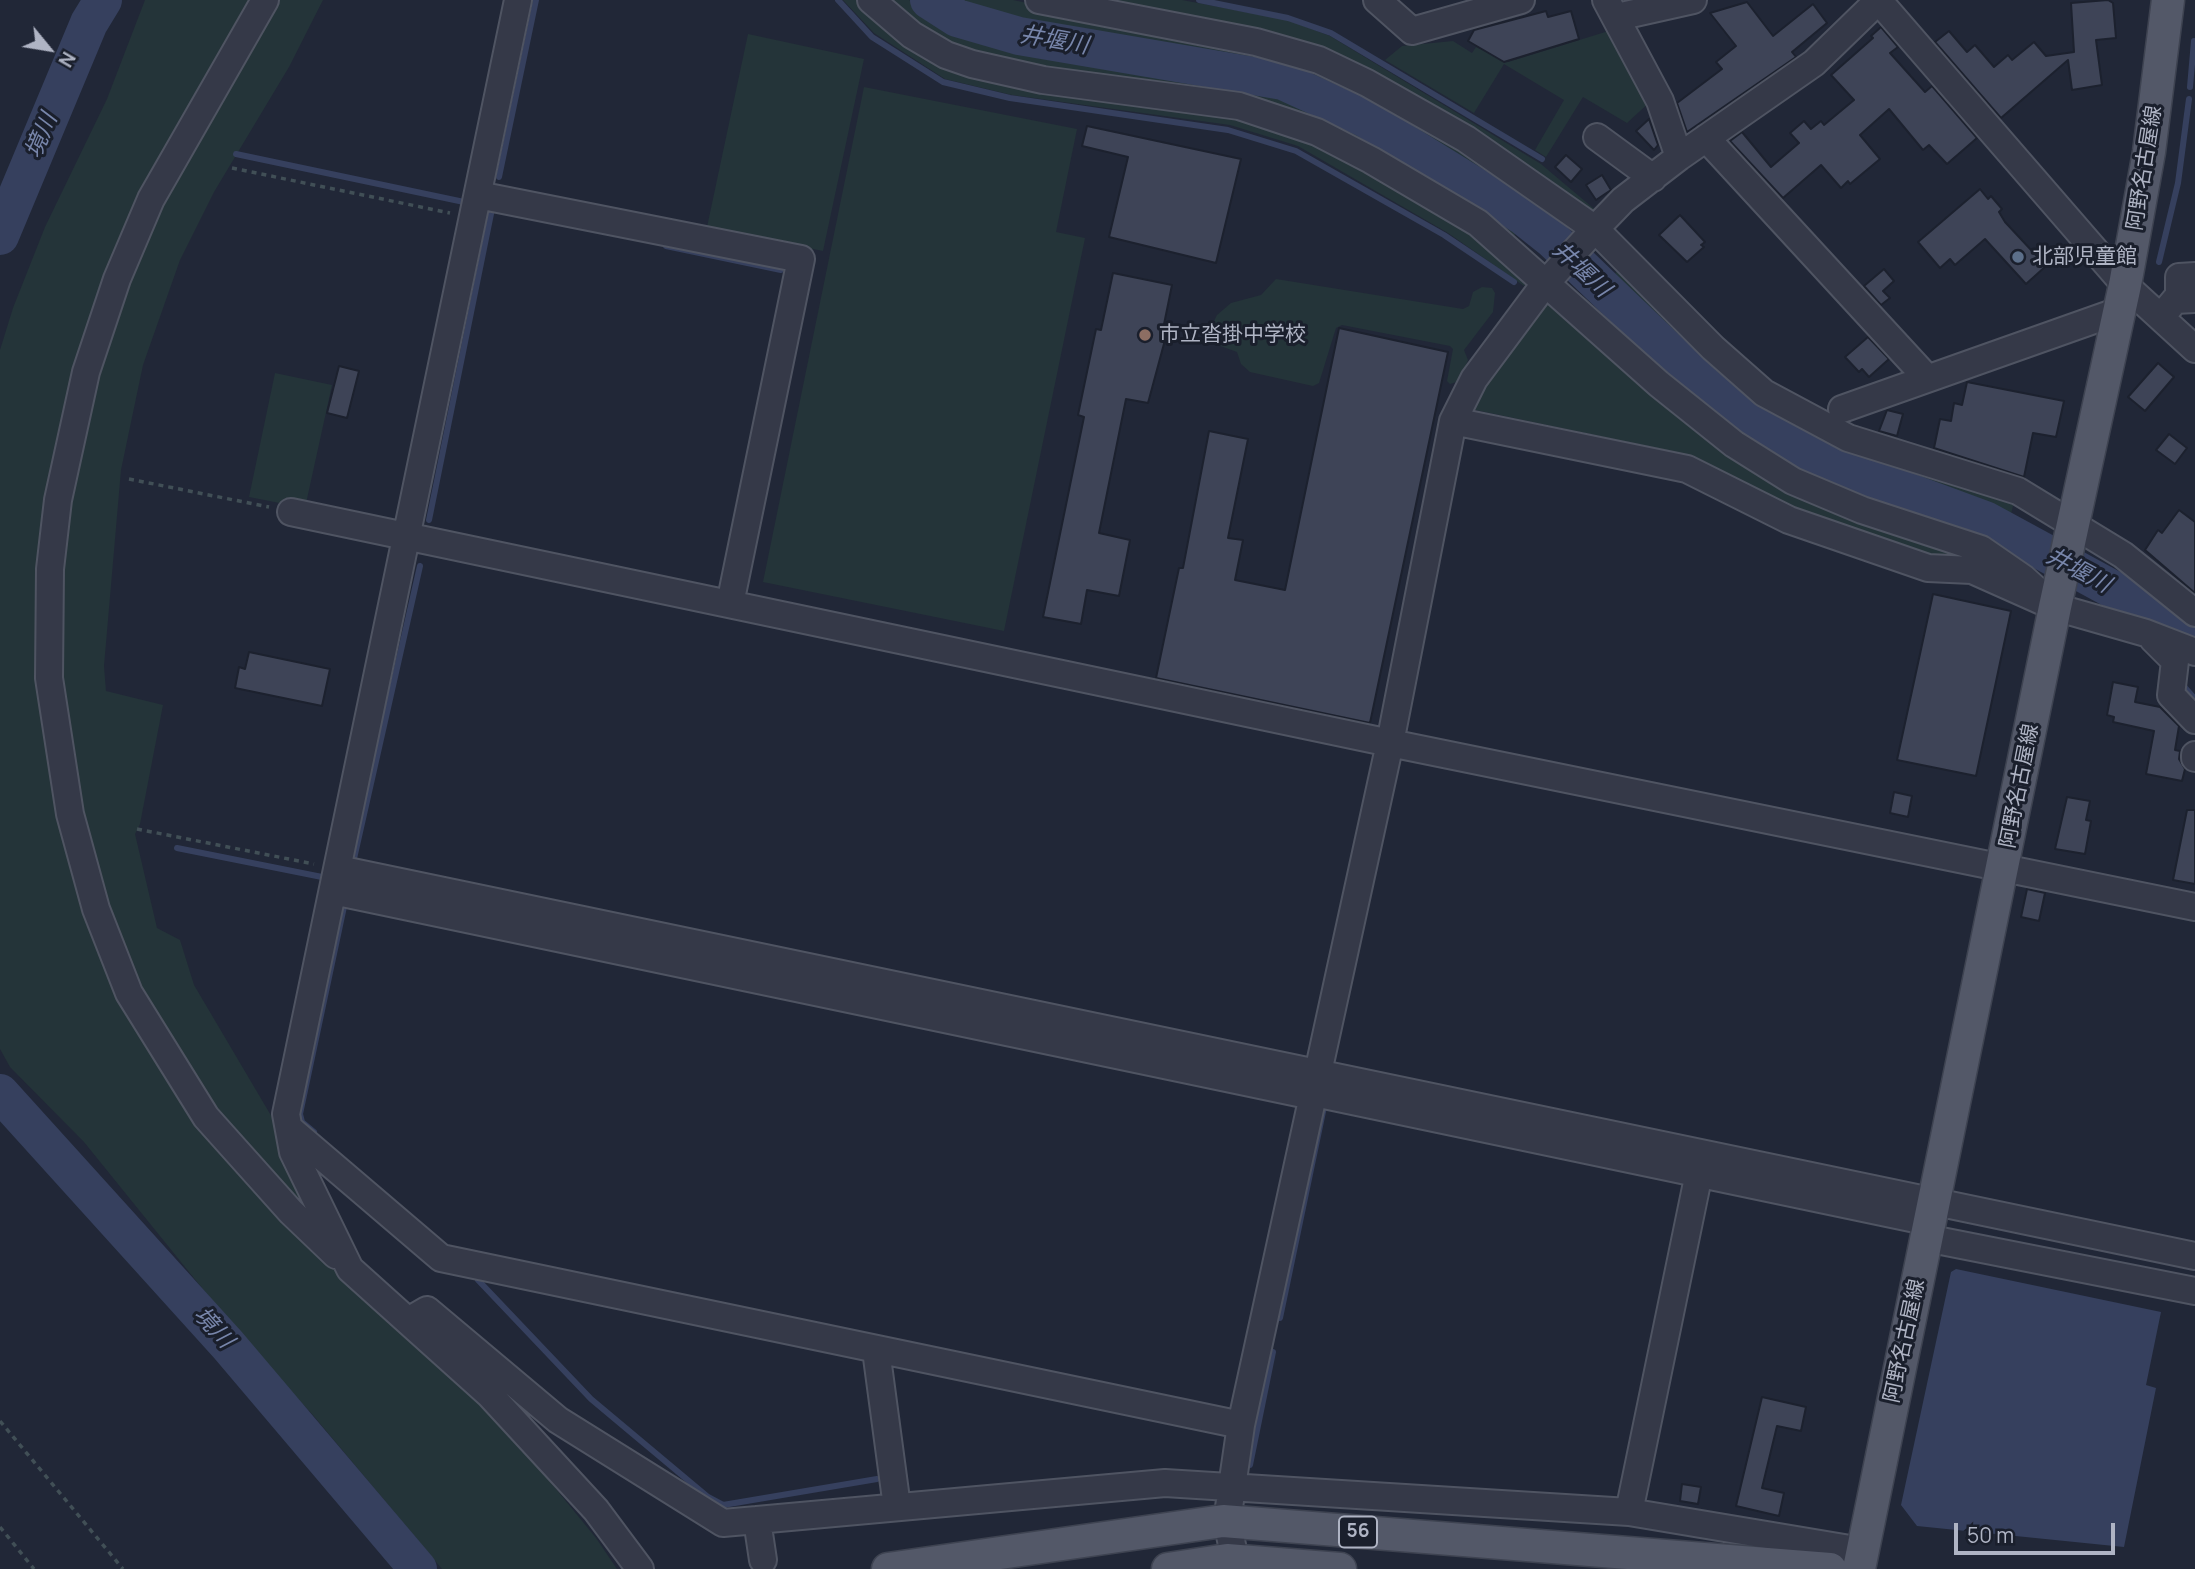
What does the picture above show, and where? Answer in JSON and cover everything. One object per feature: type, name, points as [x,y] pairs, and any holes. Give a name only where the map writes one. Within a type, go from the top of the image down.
[{"type":"main road","name":"阿野名古屋線","points":[[1860,1560],[2004,867],[2056,602],[2122,298],[2149,152],[2168,0]]},
{"type":"main road","name":"56","points":[[888,1569],[1227,1521],[1830,1569]]},
{"type":"main road","name":"56","points":[[1168,1569],[1235,1565],[1340,1569]]},
{"type":"street","points":[[265,0],[150,199],[117,279],[86,372],[58,500],[50,569],[49,678],[70,814],[96,909],[129,993],[206,1117],[291,1212],[489,1394],[596,1510],[640,1569]]},
{"type":"street","points":[[350,1269],[293,1152],[286,1114],[518,0]]},
{"type":"street","points":[[871,0],[912,35],[946,55],[972,64],[1043,80],[1239,106],[1317,132],[1371,160],[1478,223],[1734,444],[1793,481],[1862,510],[1981,549],[2056,602]]},
{"type":"street","points":[[1039,0],[1256,42],[1319,60],[1367,83],[1465,138],[1592,231],[1713,348],[1765,393],[1848,438],[2018,491],[2073,527],[2123,555],[2195,613]]},
{"type":"street","points":[[1377,0],[1412,31],[1521,0]]},
{"type":"street","points":[[1679,157],[1660,101],[1611,8],[1693,0]]},
{"type":"street","points":[[1235,1565],[1227,1521],[1241,1425],[1390,743],[1453,421],[1474,379],[1546,282],[1592,231],[1679,157],[1814,62],[1879,0],[2122,298]]},
{"type":"street","points":[[1597,137],[1653,178]]},
{"type":"street","points":[[1706,138],[1927,378]]},
{"type":"street","points":[[475,206],[801,259],[730,604]]},
{"type":"street","points":[[2195,276],[2179,277],[2178,305],[2195,349]]},
{"type":"street","points":[[1842,408],[1927,378],[2122,298],[2178,305]]},
{"type":"street","points":[[1453,421],[1687,469],[1789,520],[1928,568],[1982,573],[2195,652]]},
{"type":"street","points":[[292,512],[1390,743],[2195,907]]},
{"type":"street","points":[[2146,632],[2175,661],[2171,695],[2195,720]]},
{"type":"street","points":[[335,880],[1316,1084],[1930,1220],[2195,1291]]},
{"type":"street","points":[[1316,1084],[1699,1173],[1930,1220],[2195,1256]]},
{"type":"street","points":[[291,1130],[441,1258],[1241,1425]]},
{"type":"street","points":[[1629,1511],[1699,1173]]},
{"type":"street","points":[[408,1321],[428,1310],[558,1420],[723,1523],[1165,1483],[1232,1485],[1629,1511],[1860,1560]]},
{"type":"street","points":[[876,1350],[897,1507]]},
{"type":"street","points":[[757,1520],[763,1560]]},
{"type":"path","points":[[232,168],[475,206]]},
{"type":"path","points":[[129,479],[292,512]]},
{"type":"path","points":[[137,829],[335,880]]},
{"type":"path","points":[[0,1421],[123,1569]]},
{"type":"path","points":[[0,1527],[34,1569]]},
{"type":"shaded area","points":[[145,0],[258,0],[96,318],[43,702],[150,1042],[529,1456],[596,1538],[617,1569],[442,1569],[312,1414],[244,1340],[84,1142],[10,1067],[0,1049],[0,350],[13,308],[45,227],[107,99]]},
{"type":"shaded area","points":[[273,0],[323,0],[289,67],[214,192],[180,260],[143,365],[121,470],[104,666],[106,691],[163,705],[140,824],[135,834],[157,928],[180,940],[194,985],[276,1124],[334,1247],[209,1113],[138,991],[104,911],[59,702],[57,567],[93,373],[155,202]]},
{"type":"shaded area","points":[[843,0],[865,0],[904,38],[1274,121],[1475,227],[1529,280],[1524,286],[1448,233],[1298,146],[1230,125],[1012,95],[945,79],[874,33]]},
{"type":"shaded area","points":[[878,0],[909,0],[948,26],[979,39],[1027,50],[1273,86],[1360,125],[1475,195],[1518,225],[1511,246],[1323,128],[1050,74],[951,51]]},
{"type":"shaded area","points":[[961,0],[1013,0],[1315,64],[1547,202],[1535,213],[1528,211],[1482,179],[1365,110],[1299,79],[1204,55],[1027,24],[976,10]]},
{"type":"shaded area","points":[[1062,0],[1182,0],[1288,20],[1330,36],[1541,164],[1599,213],[1594,217],[1367,76]]},
{"type":"shaded area","points":[[1615,29],[1652,100],[1627,123],[1583,97],[1546,157],[1535,150],[1564,100],[1504,64],[1474,113],[1385,60],[1402,46],[1453,41],[1472,53],[1476,47],[1508,62]]},
{"type":"shaded area","points":[[748,34],[864,59],[823,251],[707,227]]},
{"type":"shaded area","points":[[864,87],[1077,129],[1056,232],[1085,238],[1004,631],[763,582]]},
{"type":"shaded area","points":[[1623,265],[1723,367],[2014,502],[2009,522],[1826,456],[1832,445],[1827,442],[1820,453],[1782,434],[1716,386],[1642,319],[1609,280]]},
{"type":"shaded area","points":[[1276,279],[1463,309],[1469,306],[1473,292],[1482,287],[1492,288],[1495,293],[1493,312],[1464,350],[1468,360],[1460,381],[1450,384],[1447,381],[1453,349],[1450,346],[1342,325],[1336,328],[1319,383],[1313,386],[1250,372],[1241,364],[1237,352],[1215,344],[1210,329],[1217,315],[1231,303],[1261,295]]},
{"type":"shaded area","points":[[1549,297],[1737,455],[1999,568],[1933,556],[1789,506],[1694,456],[1466,408]]},
{"type":"shaded area","points":[[275,373],[332,385],[305,508],[249,497]]},
{"type":"water","points":[[1956,1269],[2161,1312],[2146,1385],[2156,1388],[2124,1547],[1917,1526],[1901,1505],[1951,1272]]},
{"type":"building","points":[[2108,0],[2113,3],[2116,38],[2096,40],[2102,85],[2072,90],[2068,60],[2001,118],[1935,42],[1949,31],[1967,52],[1975,45],[1994,67],[2008,55],[2012,60],[2034,42],[2046,56],[2074,52],[2071,3]]},
{"type":"building","points":[[1747,2],[1773,36],[1813,4],[1827,23],[1792,52],[1796,57],[1687,132],[1677,103],[1722,69],[1716,62],[1736,46],[1710,13]]},
{"type":"building","points":[[1546,11],[1548,17],[1571,11],[1579,39],[1504,62],[1468,41],[1474,30]]},
{"type":"building","points":[[1881,27],[1898,47],[1890,53],[1925,92],[1932,86],[1977,138],[1947,164],[1929,145],[1923,150],[1889,109],[1860,135],[1880,159],[1850,184],[1848,181],[1841,188],[1821,165],[1783,198],[1730,141],[1742,132],[1771,167],[1799,143],[1790,133],[1804,121],[1811,129],[1821,121],[1824,125],[1854,100],[1831,75],[1873,38],[1871,36]]},
{"type":"building","points":[[1649,119],[1658,145],[1654,150],[1636,131]]},
{"type":"building","points":[[1087,126],[1241,159],[1216,263],[1109,237],[1128,157],[1082,146]]},
{"type":"building","points":[[1566,155],[1582,169],[1571,182],[1555,167]]},
{"type":"building","points":[[1602,175],[1611,190],[1596,200],[1586,185]]},
{"type":"building","points":[[1980,189],[1988,199],[1991,196],[2002,209],[1999,212],[2005,222],[2046,266],[2026,284],[1985,239],[1955,265],[1950,259],[1940,268],[1918,242]]},
{"type":"building","points":[[1680,215],[1705,242],[1701,245],[1704,247],[1687,262],[1659,235]]},
{"type":"building","points":[[1884,269],[1894,281],[1883,291],[1890,298],[1881,305],[1864,286]]},
{"type":"building","points":[[1113,273],[1172,285],[1161,339],[1165,340],[1148,403],[1126,399],[1099,533],[1130,540],[1119,596],[1087,590],[1081,624],[1043,617],[1084,417],[1078,415],[1096,329],[1101,330]]},
{"type":"building","points":[[1339,328],[1448,352],[1370,723],[1156,678],[1179,568],[1183,568],[1209,431],[1248,439],[1228,538],[1243,540],[1235,580],[1285,590]]},
{"type":"building","points":[[1868,337],[1889,359],[1869,377],[1862,369],[1859,372],[1845,357]]},
{"type":"building","points":[[2158,363],[2174,377],[2145,411],[2128,397]]},
{"type":"building","points":[[339,366],[359,371],[347,418],[327,413]]},
{"type":"building","points":[[1967,382],[2064,401],[2056,437],[2033,433],[2024,477],[1934,448],[1940,419],[1951,421],[1954,403],[1962,405]]},
{"type":"building","points":[[1887,410],[1903,414],[1897,436],[1879,431]]},
{"type":"building","points":[[2169,434],[2187,448],[2175,464],[2156,450]]},
{"type":"building","points":[[2179,510],[2195,522],[2195,593],[2145,550],[2158,530],[2162,533]]},
{"type":"building","points":[[1933,594],[2011,611],[1976,776],[1897,760]]},
{"type":"building","points":[[249,652],[330,669],[322,706],[235,688],[239,667],[245,669]]},
{"type":"building","points":[[2113,682],[2138,687],[2135,702],[2160,707],[2179,726],[2175,750],[2180,751],[2179,759],[2185,769],[2182,781],[2146,774],[2154,731],[2113,722],[2114,717],[2107,715]]},
{"type":"building","points":[[1894,792],[1912,796],[1908,817],[1890,813]]},
{"type":"building","points":[[2067,797],[2090,801],[2086,820],[2091,821],[2085,854],[2055,849]]},
{"type":"building","points":[[2187,810],[2195,810],[2195,884],[2173,880]]},
{"type":"building","points":[[2027,889],[2045,893],[2039,921],[2021,917]]},
{"type":"building","points":[[1762,1397],[1806,1407],[1801,1431],[1777,1426],[1762,1488],[1784,1493],[1779,1516],[1736,1506]]},
{"type":"building","points":[[1682,1484],[1701,1487],[1698,1504],[1680,1501]]},
{"type":"waterway","name":"境川","points":[[0,236],[89,23],[103,0]]},
{"type":"waterway","points":[[499,177],[536,0]]},
{"type":"waterway","points":[[838,0],[872,37],[943,82],[1010,98],[1228,130],[1296,151],[1444,235],[1514,282]]},
{"type":"waterway","name":"井堰川","points":[[929,0],[957,18],[1019,36],[1283,81],[1366,119],[1523,216],[1552,239],[1706,387],[1781,439],[1820,459],[1985,520],[2195,634]]},
{"type":"waterway","points":[[1199,0],[1288,18],[1331,33],[1542,159]]},
{"type":"waterway","points":[[2190,87],[2194,41]]},
{"type":"waterway","points":[[2159,262],[2178,183],[2189,99]]},
{"type":"waterway","points":[[236,154],[464,202]]},
{"type":"waterway","points":[[429,520],[492,209],[498,210]]},
{"type":"waterway","points":[[666,246],[781,270]]},
{"type":"waterway","points":[[1820,459],[1829,443]]},
{"type":"waterway","points":[[353,863],[420,566]]},
{"type":"waterway","points":[[2180,682],[2195,699]]},
{"type":"waterway","points":[[177,848],[322,877]]},
{"type":"waterway","points":[[314,1132],[302,1122],[300,1114],[345,902]]},
{"type":"waterway","name":"境川","points":[[0,1093],[228,1345],[418,1569]]},
{"type":"waterway","points":[[1280,1318],[1324,1107]]},
{"type":"waterway","points":[[478,1280],[591,1399],[708,1497],[723,1505],[877,1479]]},
{"type":"waterway","points":[[1250,1465],[1273,1352]]},
{"type":"place","name":"北部児童館","points":[[2018,257]]},
{"type":"place","name":"市立沓掛中学校","points":[[1145,335]]}]
